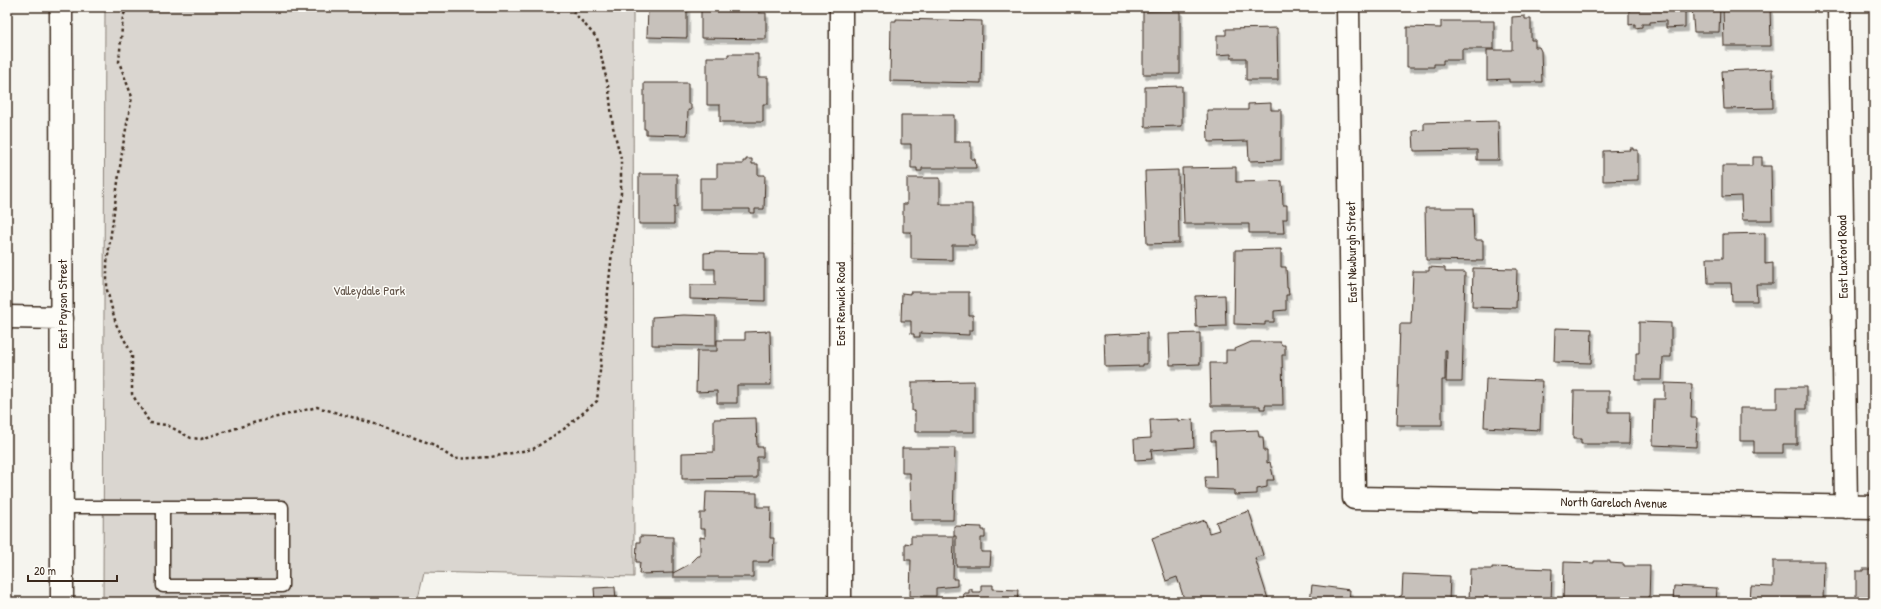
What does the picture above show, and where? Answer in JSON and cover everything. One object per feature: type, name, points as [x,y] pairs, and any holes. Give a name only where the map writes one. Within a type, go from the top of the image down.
[{"type":"street","name":"East Payson Street","points":[[61,7],[62,602]]},
{"type":"street","name":"East Renwick Road","points":[[840,602],[841,7]]},
{"type":"street","name":"East Newburgh Street","points":[[1348,7],[1354,498]]},
{"type":"street","name":"East Laxford Road","points":[[1839,7],[1846,506]]},
{"type":"street","points":[[7,317],[62,318]]},
{"type":"street","name":"North Gareloch Avenue","points":[[1354,498],[1874,507]]},
{"type":"lane","points":[[62,507],[163,507],[282,507],[282,586],[163,586],[163,507]]},
{"type":"path","points":[[128,7],[123,16],[119,62],[132,97],[123,145],[107,262],[107,290],[116,324],[132,354],[132,394],[150,423],[167,425],[191,438],[201,439],[253,423],[317,408],[372,423],[432,444],[454,459],[491,457],[533,449],[564,429],[597,401],[614,232],[620,193],[620,159],[613,127],[609,90],[597,38],[569,7]]},
{"type":"green space","name":"Valleydale Park","points":[[105,7],[633,7],[634,577],[424,572],[417,602],[103,602]]},
{"type":"building","points":[[648,7],[687,7],[687,38],[647,37]]},
{"type":"building","points":[[701,7],[759,7],[759,13],[766,13],[766,39],[701,38]]},
{"type":"building","points":[[1629,7],[1685,7],[1685,27],[1666,28],[1666,21],[1650,22],[1650,24],[1642,24],[1642,27],[1635,28],[1635,24],[1629,25]]},
{"type":"building","points":[[1692,7],[1720,7],[1719,32],[1694,32]]},
{"type":"building","points":[[1723,7],[1770,7],[1771,46],[1724,46]]},
{"type":"building","points":[[1180,10],[1180,74],[1143,74],[1143,11]]},
{"type":"building","points":[[1525,16],[1525,19],[1531,19],[1531,40],[1535,40],[1535,47],[1539,47],[1541,51],[1542,82],[1509,82],[1509,79],[1487,80],[1487,50],[1512,50],[1512,17]]},
{"type":"building","points":[[896,19],[982,21],[981,83],[890,81],[891,21],[896,21]]},
{"type":"building","points":[[1441,21],[1494,21],[1494,49],[1462,49],[1462,60],[1443,60],[1443,64],[1434,64],[1434,67],[1407,67],[1407,27],[1441,28]]},
{"type":"building","points":[[1277,28],[1278,80],[1246,80],[1246,58],[1231,58],[1231,54],[1217,55],[1217,35],[1226,35],[1226,29]]},
{"type":"building","points":[[728,54],[758,54],[758,77],[768,77],[768,104],[763,104],[763,122],[720,122],[720,105],[707,105],[707,57],[728,57]]},
{"type":"building","points":[[1772,69],[1773,108],[1724,109],[1722,71]]},
{"type":"building","points":[[644,83],[688,83],[688,104],[691,104],[691,110],[688,110],[687,135],[646,134],[646,129],[644,129]]},
{"type":"building","points":[[1182,86],[1182,126],[1145,127],[1145,87]]},
{"type":"building","points":[[1271,103],[1271,110],[1281,110],[1281,160],[1249,161],[1248,141],[1208,142],[1207,110],[1248,110],[1248,104]]},
{"type":"building","points":[[901,115],[954,115],[954,142],[971,142],[971,159],[975,159],[976,168],[922,168],[922,171],[917,171],[917,168],[911,168],[911,144],[901,144]]},
{"type":"building","points":[[1498,121],[1499,160],[1477,160],[1477,150],[1414,151],[1413,131],[1424,130],[1424,123]]},
{"type":"building","points":[[1630,148],[1633,148],[1633,150],[1638,150],[1638,180],[1603,181],[1603,151],[1631,150]]},
{"type":"building","points":[[1752,157],[1762,157],[1762,166],[1771,166],[1772,220],[1742,220],[1741,196],[1722,197],[1722,166],[1752,166]]},
{"type":"building","points":[[746,159],[752,159],[752,164],[758,164],[758,175],[765,175],[764,209],[755,209],[755,213],[750,213],[750,209],[700,209],[700,178],[717,178],[717,164],[743,164],[743,161],[746,161]]},
{"type":"building","points":[[1236,167],[1236,182],[1282,181],[1283,205],[1287,205],[1287,219],[1283,219],[1284,233],[1249,233],[1249,224],[1184,224],[1182,168]]},
{"type":"building","points":[[1178,170],[1179,243],[1147,244],[1145,171]]},
{"type":"building","points":[[639,174],[677,174],[677,207],[674,207],[674,224],[639,224]]},
{"type":"building","points":[[907,178],[940,178],[940,204],[972,204],[972,235],[975,235],[975,245],[952,245],[952,260],[911,259],[911,232],[903,232],[903,204],[907,204]]},
{"type":"building","points":[[1425,208],[1473,208],[1474,240],[1483,240],[1483,261],[1426,260]]},
{"type":"building","points":[[1765,233],[1765,264],[1773,263],[1773,284],[1756,284],[1757,301],[1732,301],[1731,283],[1708,283],[1707,258],[1723,258],[1723,234]]},
{"type":"building","points":[[1281,249],[1281,267],[1286,267],[1287,288],[1289,295],[1286,295],[1286,310],[1274,311],[1274,322],[1265,322],[1265,325],[1234,324],[1235,250]]},
{"type":"building","points":[[704,253],[765,253],[765,301],[690,299],[690,285],[715,285],[715,269],[704,269]]},
{"type":"building","points":[[1429,267],[1445,268],[1445,272],[1465,272],[1462,382],[1446,382],[1447,350],[1445,350],[1445,380],[1442,380],[1442,425],[1397,425],[1400,324],[1411,324],[1413,271],[1429,271]]},
{"type":"building","points":[[1473,268],[1517,269],[1516,308],[1472,307]]},
{"type":"building","points":[[910,292],[969,292],[969,315],[973,315],[973,330],[969,330],[969,335],[920,333],[920,337],[914,337],[914,334],[911,334],[911,321],[901,321],[902,293],[910,294]]},
{"type":"building","points":[[1225,295],[1226,326],[1196,327],[1195,296]]},
{"type":"building","points":[[684,315],[716,316],[716,346],[652,345],[652,317]]},
{"type":"building","points":[[1639,322],[1671,323],[1671,357],[1663,357],[1662,380],[1636,380],[1636,353],[1639,353]]},
{"type":"building","points":[[1555,328],[1592,329],[1591,363],[1554,362]]},
{"type":"building","points":[[770,331],[771,385],[737,385],[737,403],[717,403],[717,391],[696,392],[697,351],[717,351],[717,340],[745,340],[745,332]]},
{"type":"building","points":[[1147,333],[1147,364],[1143,364],[1143,366],[1105,367],[1104,335]]},
{"type":"building","points":[[1200,333],[1200,364],[1170,365],[1169,334]]},
{"type":"building","points":[[1251,342],[1280,342],[1282,345],[1285,345],[1285,355],[1282,355],[1283,405],[1265,405],[1265,409],[1260,409],[1260,406],[1211,406],[1210,363],[1226,363],[1226,350],[1235,350]]},
{"type":"building","points":[[1486,379],[1542,381],[1540,430],[1484,427]]},
{"type":"building","points":[[974,381],[974,432],[915,432],[915,411],[912,411],[912,382]]},
{"type":"building","points":[[1665,383],[1692,384],[1691,418],[1697,418],[1696,447],[1653,445],[1654,399],[1665,399]]},
{"type":"building","points":[[1777,387],[1806,387],[1806,409],[1797,409],[1797,444],[1783,444],[1783,453],[1754,453],[1754,441],[1740,441],[1740,408],[1777,408]]},
{"type":"building","points":[[1574,391],[1609,391],[1609,412],[1630,412],[1629,444],[1581,444],[1581,439],[1573,439]]},
{"type":"building","points":[[756,418],[757,447],[763,447],[763,457],[757,457],[757,478],[682,479],[682,453],[714,452],[714,419]]},
{"type":"building","points":[[1178,419],[1178,421],[1193,419],[1194,447],[1151,450],[1152,459],[1135,460],[1134,439],[1151,438],[1150,420]]},
{"type":"building","points":[[1258,430],[1259,437],[1263,437],[1264,451],[1267,451],[1267,463],[1270,462],[1274,480],[1267,480],[1267,487],[1257,489],[1257,494],[1234,495],[1234,490],[1206,489],[1205,477],[1216,477],[1215,441],[1211,441],[1211,432]]},
{"type":"building","points":[[902,448],[955,448],[953,520],[911,520],[910,473],[902,473]]},
{"type":"building","points":[[706,492],[757,493],[757,507],[771,507],[770,538],[774,538],[773,560],[769,560],[769,562],[753,562],[753,577],[673,577],[673,573],[688,565],[697,556],[700,556],[700,537],[705,538],[705,529],[700,529],[700,513],[705,513]]},
{"type":"building","points":[[1249,511],[1263,555],[1255,558],[1269,602],[1185,602],[1177,577],[1166,581],[1152,538],[1205,520],[1209,533],[1219,530],[1216,522]]},
{"type":"building","points":[[954,526],[982,527],[982,530],[985,530],[985,538],[981,538],[981,552],[991,552],[990,566],[956,566],[956,536],[954,536]]},
{"type":"building","points":[[640,536],[673,537],[673,573],[639,574],[640,562],[636,562],[637,542],[640,542]]},
{"type":"building","points":[[911,536],[954,536],[953,579],[957,579],[957,586],[936,588],[936,596],[910,596],[911,560],[905,560],[905,543],[911,544]]},
{"type":"building","points":[[1594,561],[1610,561],[1610,563],[1624,564],[1624,566],[1650,566],[1649,602],[1563,602],[1564,562],[1594,563]]},
{"type":"building","points":[[1773,561],[1824,561],[1823,602],[1750,602],[1751,586],[1773,587]]},
{"type":"building","points":[[1492,567],[1552,569],[1551,602],[1469,602],[1470,569],[1492,569]]},
{"type":"building","points":[[1863,569],[1874,569],[1874,602],[1856,602],[1856,571],[1863,571]]},
{"type":"building","points":[[1403,574],[1450,576],[1449,602],[1399,601],[1399,597],[1402,595]]},
{"type":"building","points":[[981,585],[993,585],[993,589],[1018,590],[1017,602],[963,602],[964,593],[969,593],[969,589],[972,589],[972,592],[981,592]]},
{"type":"building","points":[[1312,585],[1350,590],[1349,602],[1310,602]]},
{"type":"building","points":[[1674,586],[1717,588],[1716,602],[1673,602]]},
{"type":"building","points":[[615,587],[616,602],[595,602],[594,588]]}]
